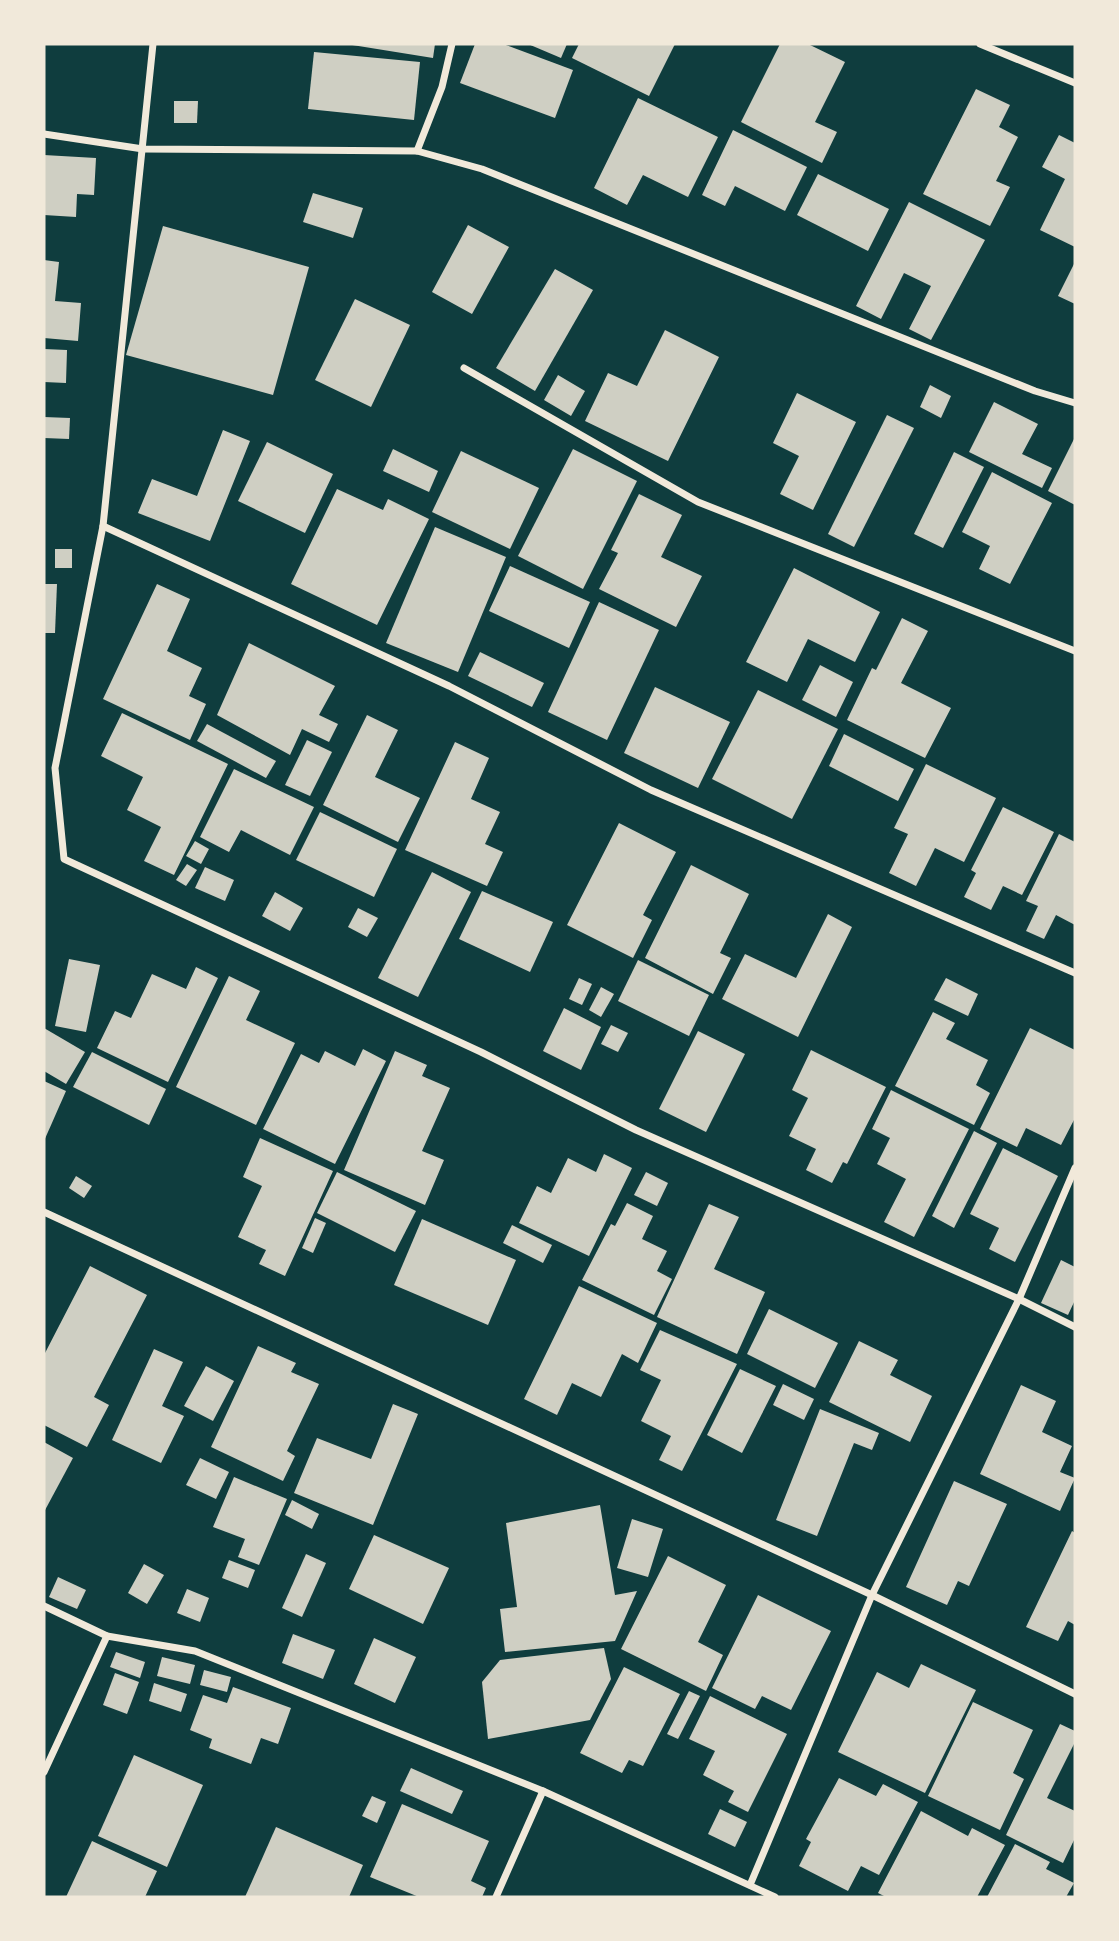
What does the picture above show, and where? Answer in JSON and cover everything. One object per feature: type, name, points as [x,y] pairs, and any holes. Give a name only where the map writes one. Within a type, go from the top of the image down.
[{"type":"street","points":[[153,44],[103,526],[55,768],[64,859],[481,1052],[636,1130],[1019,1299],[1075,1327]]},
{"type":"street","points":[[417,151],[442,87],[452,44]]},
{"type":"street","points":[[980,44],[1075,83]]},
{"type":"street","points":[[44,134],[143,149],[417,151],[482,169],[1035,391],[1075,403]]},
{"type":"street","points":[[464,368],[698,502],[1075,651]]},
{"type":"street","points":[[103,526],[449,686],[651,790],[1075,973]]},
{"type":"street","points":[[44,769],[55,768]]},
{"type":"street","points":[[750,1885],[873,1595],[1019,1299],[1075,1168]]},
{"type":"street","points":[[44,1212],[873,1595],[1075,1694]]},
{"type":"street","points":[[44,1606],[107,1636],[195,1651],[543,1791],[775,1897]]},
{"type":"street","points":[[44,1772],[107,1636]]},
{"type":"street","points":[[496,1897],[543,1791]]},
{"type":"building","points":[[346,44],[435,44],[433,58]]},
{"type":"building","points":[[475,44],[503,44],[573,70],[555,118],[460,83]]},
{"type":"building","points":[[528,44],[567,44],[561,58]]},
{"type":"building","points":[[579,44],[675,44],[649,96],[572,58]]},
{"type":"building","points":[[780,44],[808,44],[845,62],[815,122],[837,132],[822,163],[741,122]]},
{"type":"building","points":[[314,52],[420,62],[414,120],[308,109]]},
{"type":"building","points":[[976,89],[1010,105],[999,127],[1018,137],[996,181],[1010,187],[990,226],[923,194]]},
{"type":"building","points":[[638,98],[718,137],[688,197],[643,175],[627,205],[594,188]]},
{"type":"building","points":[[174,101],[198,101],[197,123],[174,123]]},
{"type":"building","points":[[733,130],[807,167],[785,211],[735,186],[725,206],[702,195]]},
{"type":"building","points":[[1059,135],[1075,143],[1075,247],[1040,230],[1065,179],[1042,167]]},
{"type":"building","points":[[44,155],[96,158],[94,195],[77,194],[76,217],[44,215]]},
{"type":"building","points":[[818,174],[889,209],[868,251],[797,215]]},
{"type":"building","points":[[313,193],[363,208],[353,238],[303,222]]},
{"type":"building","points":[[909,202],[985,240],[931,340],[909,329],[931,286],[904,273],[881,319],[856,306]]},
{"type":"building","points":[[468,225],[509,247],[472,314],[432,292]]},
{"type":"building","points":[[163,226],[309,267],[273,395],[126,355]]},
{"type":"building","points":[[44,260],[59,262],[55,301],[81,303],[78,341],[44,338]]},
{"type":"building","points":[[1075,262],[1075,304],[1058,296]]},
{"type":"building","points":[[555,269],[593,290],[535,391],[496,368]]},
{"type":"building","points":[[355,299],[410,325],[371,407],[315,380]]},
{"type":"building","points":[[665,330],[719,357],[668,461],[585,421],[608,373],[637,386]]},
{"type":"building","points":[[44,349],[67,350],[66,383],[44,382]]},
{"type":"building","points":[[558,375],[585,391],[571,416],[544,400]]},
{"type":"building","points":[[930,385],[951,396],[941,418],[920,407]]},
{"type":"building","points":[[797,393],[856,422],[813,510],[780,494],[799,456],[773,443]]},
{"type":"building","points":[[994,402],[1038,424],[1022,454],[1052,468],[1042,488],[969,452]]},
{"type":"building","points":[[887,415],[914,428],[854,547],[828,534]]},
{"type":"building","points":[[44,417],[70,418],[69,439],[44,438]]},
{"type":"building","points":[[223,430],[250,441],[210,541],[138,513],[152,479],[197,496]]},
{"type":"building","points":[[1075,437],[1075,505],[1048,491]]},
{"type":"building","points":[[267,442],[333,474],[305,533],[238,501]]},
{"type":"building","points":[[393,449],[438,471],[429,492],[383,471]]},
{"type":"building","points":[[573,449],[637,481],[583,589],[518,556]]},
{"type":"building","points":[[461,451],[539,488],[510,549],[432,512]]},
{"type":"building","points":[[954,452],[984,467],[943,548],[914,534]]},
{"type":"building","points":[[992,472],[1052,503],[1010,584],[979,569],[990,546],[962,532]]},
{"type":"building","points":[[337,489],[383,510],[388,499],[429,519],[377,625],[291,584]]},
{"type":"building","points":[[639,494],[682,515],[661,557],[702,576],[676,627],[599,589],[618,553],[611,550]]},
{"type":"building","points":[[435,527],[506,557],[458,672],[386,643]]},
{"type":"building","points":[[55,549],[72,549],[72,568],[55,568]]},
{"type":"building","points":[[510,566],[590,602],[569,648],[489,611]]},
{"type":"building","points":[[794,568],[880,612],[855,662],[808,639],[787,682],[746,662]]},
{"type":"building","points":[[44,584],[57,584],[55,633],[44,633]]},
{"type":"building","points":[[157,584],[190,599],[167,651],[202,668],[189,696],[206,704],[190,740],[103,699]]},
{"type":"building","points":[[599,602],[659,630],[607,740],[548,712]]},
{"type":"building","points":[[902,618],[928,631],[901,683],[951,708],[925,758],[847,720],[872,668],[876,670]]},
{"type":"building","points":[[249,643],[335,686],[319,715],[338,724],[329,742],[302,729],[290,755],[217,715]]},
{"type":"building","points":[[480,652],[544,683],[532,707],[468,676]]},
{"type":"building","points":[[820,665],[853,682],[836,717],[802,700]]},
{"type":"building","points":[[655,687],[730,722],[698,788],[624,753]]},
{"type":"building","points":[[758,690],[838,729],[792,819],[712,779]]},
{"type":"building","points":[[122,713],[228,764],[174,875],[144,861],[161,827],[127,810],[143,777],[101,756]]},
{"type":"building","points":[[367,715],[398,730],[375,777],[420,798],[398,842],[323,805]]},
{"type":"building","points":[[207,724],[276,761],[266,778],[197,741]]},
{"type":"building","points":[[844,734],[914,769],[898,801],[829,766]]},
{"type":"building","points":[[307,740],[332,752],[310,796],[285,785]]},
{"type":"building","points":[[455,742],[489,758],[471,799],[500,812],[485,844],[503,852],[487,886],[405,850]]},
{"type":"building","points":[[926,764],[996,798],[964,862],[935,848],[916,886],[889,873],[908,834],[894,828]]},
{"type":"building","points":[[234,769],[314,807],[290,855],[241,830],[229,852],[200,837]]},
{"type":"building","points":[[1003,807],[1054,832],[1022,895],[1003,886],[991,910],[964,897],[976,873],[971,870]]},
{"type":"building","points":[[320,812],[397,849],[374,897],[296,860]]},
{"type":"building","points":[[619,823],[676,852],[643,915],[652,920],[633,958],[567,925]]},
{"type":"building","points":[[1059,834],[1075,842],[1075,925],[1056,915],[1044,939],[1026,931],[1038,906],[1026,901]]},
{"type":"building","points":[[195,841],[209,849],[201,864],[186,856]]},
{"type":"building","points":[[187,864],[197,870],[186,886],[176,880]]},
{"type":"building","points":[[691,865],[749,894],[720,953],[731,958],[713,994],[645,958]]},
{"type":"building","points":[[205,867],[234,880],[225,901],[195,888]]},
{"type":"building","points":[[432,872],[471,892],[418,997],[378,978]]},
{"type":"building","points":[[482,891],[553,922],[530,972],[459,939]]},
{"type":"building","points":[[275,892],[303,908],[290,931],[262,916]]},
{"type":"building","points":[[358,908],[378,918],[367,937],[348,927]]},
{"type":"building","points":[[828,914],[852,927],[798,1037],[722,999],[745,954],[796,978]]},
{"type":"building","points":[[69,959],[100,965],[86,1032],[55,1026]]},
{"type":"building","points":[[638,960],[709,995],[689,1036],[618,1001]]},
{"type":"building","points":[[196,967],[218,978],[168,1082],[97,1048],[115,1011],[131,1018],[152,974],[186,989]]},
{"type":"building","points":[[229,976],[260,991],[246,1020],[295,1043],[256,1125],[176,1087]]},
{"type":"building","points":[[579,978],[592,984],[582,1005],[569,999]]},
{"type":"building","points":[[946,978],[978,994],[968,1016],[934,1000]]},
{"type":"building","points":[[601,987],[614,994],[601,1017],[589,1010]]},
{"type":"building","points":[[564,1008],[601,1027],[581,1070],[543,1051]]},
{"type":"building","points":[[933,1012],[955,1023],[946,1039],[988,1060],[976,1085],[990,1093],[974,1125],[895,1086]]},
{"type":"building","points":[[611,1025],[628,1033],[618,1052],[601,1044]]},
{"type":"building","points":[[44,1028],[85,1052],[66,1084],[44,1071]]},
{"type":"building","points":[[1030,1028],[1075,1050],[1075,1118],[1061,1145],[1026,1128],[1017,1147],[980,1129]]},
{"type":"building","points":[[698,1031],[745,1054],[706,1132],[659,1109]]},
{"type":"building","points":[[363,1049],[386,1061],[335,1164],[263,1129],[301,1054],[319,1063],[325,1051],[355,1066]]},
{"type":"building","points":[[811,1050],[886,1087],[847,1164],[843,1162],[832,1183],[806,1170],[816,1149],[789,1136],[808,1098],[792,1090]]},
{"type":"building","points":[[395,1051],[427,1065],[422,1076],[450,1088],[422,1151],[444,1160],[425,1205],[344,1170]]},
{"type":"building","points":[[92,1052],[166,1089],[149,1125],[73,1087]]},
{"type":"building","points":[[44,1081],[66,1091],[44,1141]]},
{"type":"building","points":[[891,1090],[969,1129],[914,1237],[884,1222],[906,1179],[877,1164],[890,1138],[872,1129]]},
{"type":"building","points":[[974,1131],[997,1143],[954,1228],[932,1216]]},
{"type":"building","points":[[260,1138],[333,1171],[285,1276],[259,1264],[266,1250],[238,1237],[262,1186],[243,1177]]},
{"type":"building","points":[[1003,1148],[1058,1176],[1015,1262],[989,1249],[999,1228],[970,1214]]},
{"type":"building","points":[[604,1154],[632,1168],[589,1256],[519,1223],[537,1186],[551,1193],[568,1158],[596,1172]]},
{"type":"building","points":[[337,1172],[416,1211],[395,1252],[317,1213]]},
{"type":"building","points":[[646,1172],[668,1183],[657,1206],[634,1195]]},
{"type":"building","points":[[76,1176],[92,1186],[84,1198],[69,1188]]},
{"type":"building","points":[[627,1203],[653,1216],[642,1239],[667,1251],[657,1271],[672,1279],[654,1315],[582,1280],[611,1224],[615,1226]]},
{"type":"building","points":[[709,1204],[739,1217],[714,1269],[765,1292],[737,1354],[657,1317]]},
{"type":"building","points":[[315,1218],[326,1223],[313,1253],[302,1248]]},
{"type":"building","points":[[422,1219],[516,1260],[488,1325],[394,1285]]},
{"type":"building","points":[[512,1225],[552,1245],[543,1263],[503,1243]]},
{"type":"building","points":[[1061,1260],[1075,1267],[1075,1300],[1068,1315],[1041,1303]]},
{"type":"building","points":[[90,1266],[147,1295],[94,1397],[109,1405],[87,1447],[44,1425],[44,1355]]},
{"type":"building","points":[[579,1286],[657,1323],[638,1363],[622,1354],[601,1397],[572,1383],[557,1415],[524,1399]]},
{"type":"building","points":[[769,1309],[838,1343],[815,1388],[747,1354]]},
{"type":"building","points":[[660,1330],[737,1364],[682,1471],[659,1460],[671,1436],[641,1421],[661,1380],[640,1370]]},
{"type":"building","points":[[859,1341],[898,1360],[890,1375],[932,1396],[910,1442],[829,1402]]},
{"type":"building","points":[[258,1346],[296,1363],[291,1372],[319,1384],[287,1451],[295,1456],[283,1481],[211,1447]]},
{"type":"building","points":[[154,1349],[183,1362],[162,1406],[184,1416],[161,1463],[112,1440]]},
{"type":"building","points":[[206,1366],[234,1381],[213,1421],[184,1406]]},
{"type":"building","points":[[740,1369],[776,1386],[742,1453],[707,1435]]},
{"type":"building","points":[[783,1384],[814,1399],[804,1420],[773,1405]]},
{"type":"building","points":[[1021,1385],[1056,1401],[1042,1432],[1072,1446],[1060,1472],[1075,1478],[1060,1511],[980,1474]]},
{"type":"building","points":[[393,1404],[418,1414],[373,1525],[294,1493],[317,1438],[371,1459]]},
{"type":"building","points":[[820,1409],[879,1433],[872,1450],[854,1443],[817,1536],[776,1520]]},
{"type":"building","points":[[44,1442],[73,1458],[44,1512]]},
{"type":"building","points":[[200,1458],[229,1472],[216,1499],[186,1485]]},
{"type":"building","points":[[234,1477],[287,1499],[259,1565],[238,1557],[245,1539],[213,1527]]},
{"type":"building","points":[[954,1481],[1007,1504],[969,1586],[958,1581],[947,1605],[906,1587]]},
{"type":"building","points":[[292,1500],[319,1514],[312,1529],[285,1515]]},
{"type":"building","points":[[600,1505],[615,1595],[637,1591],[615,1641],[505,1652],[500,1609],[517,1607],[506,1523]]},
{"type":"building","points":[[632,1519],[663,1529],[648,1577],[617,1568]]},
{"type":"building","points":[[1072,1531],[1075,1533],[1075,1625],[1068,1621],[1058,1641],[1026,1627]]},
{"type":"building","points":[[374,1535],[449,1568],[423,1624],[349,1589]]},
{"type":"building","points":[[306,1554],[326,1563],[302,1617],[282,1608]]},
{"type":"building","points":[[668,1556],[726,1585],[698,1642],[723,1655],[706,1691],[621,1649]]},
{"type":"building","points":[[229,1560],[255,1570],[248,1588],[222,1578]]},
{"type":"building","points":[[144,1564],[164,1575],[147,1604],[128,1593]]},
{"type":"building","points":[[58,1577],[86,1590],[77,1609],[49,1597]]},
{"type":"building","points":[[187,1589],[209,1598],[200,1622],[177,1613]]},
{"type":"building","points":[[758,1595],[831,1631],[791,1710],[762,1696],[755,1709],[712,1688]]},
{"type":"building","points":[[293,1634],[335,1650],[323,1679],[282,1663]]},
{"type":"building","points":[[374,1638],[416,1657],[395,1703],[354,1684]]},
{"type":"building","points":[[604,1648],[611,1679],[590,1720],[488,1739],[482,1682],[500,1660]]},
{"type":"building","points":[[116,1652],[145,1662],[140,1678],[110,1667]]},
{"type":"building","points":[[162,1657],[195,1665],[190,1684],[157,1676]]},
{"type":"building","points":[[921,1664],[976,1690],[925,1793],[838,1752],[877,1672],[909,1688]]},
{"type":"building","points":[[624,1667],[680,1694],[643,1766],[629,1760],[622,1773],[580,1753]]},
{"type":"building","points":[[204,1670],[231,1677],[227,1692],[200,1685]]},
{"type":"building","points":[[115,1673],[139,1682],[127,1714],[103,1705]]},
{"type":"building","points":[[154,1683],[187,1694],[181,1712],[149,1701]]},
{"type":"building","points":[[233,1687],[291,1708],[278,1744],[261,1738],[251,1764],[209,1748],[212,1739],[190,1730],[203,1695],[227,1703]]},
{"type":"building","points":[[689,1691],[700,1696],[678,1739],[667,1734]]},
{"type":"building","points":[[710,1696],[787,1734],[748,1812],[728,1802],[734,1791],[703,1775],[715,1751],[689,1739]]},
{"type":"building","points":[[973,1702],[1033,1730],[1013,1773],[1024,1779],[1000,1830],[928,1796]]},
{"type":"building","points":[[1060,1724],[1075,1731],[1075,1742],[1047,1798],[1075,1811],[1075,1838],[1063,1863],[1006,1835]]},
{"type":"building","points":[[134,1755],[203,1785],[167,1867],[98,1836]]},
{"type":"building","points":[[411,1768],[463,1791],[452,1814],[400,1791]]},
{"type":"building","points":[[839,1778],[876,1796],[883,1784],[918,1802],[879,1875],[861,1866],[848,1891],[799,1866],[811,1842],[806,1839]]},
{"type":"building","points":[[372,1796],[386,1802],[377,1823],[362,1816]]},
{"type":"building","points":[[402,1804],[489,1841],[471,1881],[486,1888],[482,1897],[419,1897],[370,1877]]},
{"type":"building","points":[[720,1809],[747,1822],[735,1847],[708,1834]]},
{"type":"building","points":[[921,1811],[968,1836],[972,1828],[1005,1845],[977,1897],[886,1897],[878,1893]]},
{"type":"building","points":[[276,1827],[363,1865],[349,1897],[245,1897]]},
{"type":"building","points":[[92,1841],[157,1871],[145,1897],[66,1897]]},
{"type":"building","points":[[1015,1844],[1050,1862],[1046,1869],[1074,1883],[1066,1897],[987,1897]]}]
